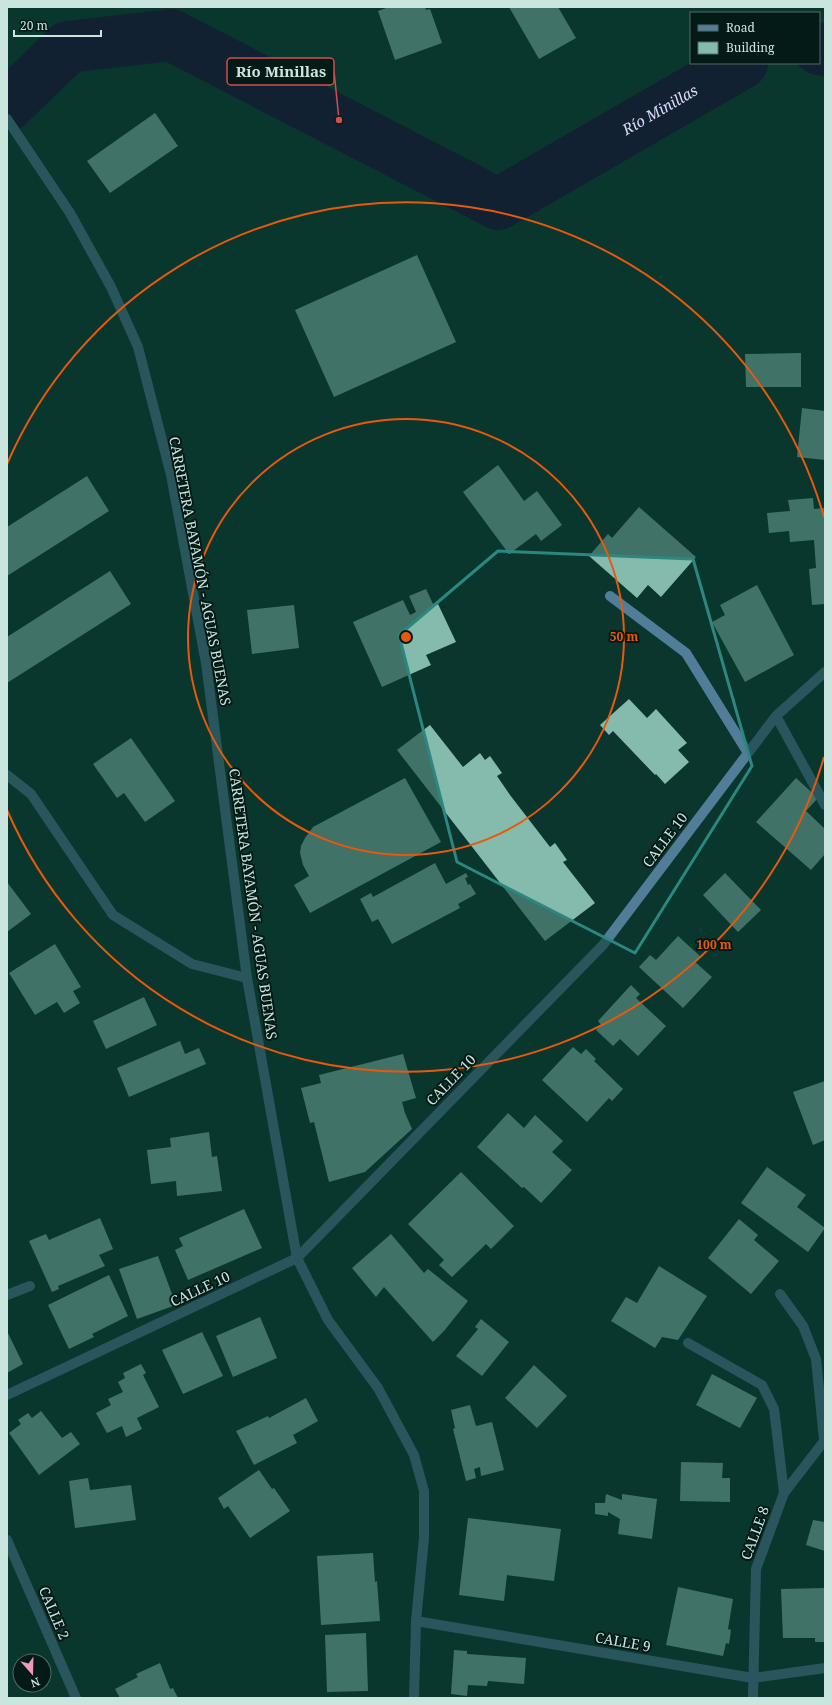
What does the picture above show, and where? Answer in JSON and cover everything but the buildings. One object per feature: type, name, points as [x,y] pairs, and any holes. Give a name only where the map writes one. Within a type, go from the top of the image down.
[{"type":"street","name":"CARRETERA BAYAMÓN - AGUAS BUENAS","points":[[7,119],[70,213],[111,287],[138,347],[167,460],[206,663],[246,978],[297,1258],[328,1320],[378,1388],[414,1455],[424,1492],[424,1538],[416,1621],[414,1698]]},
{"type":"street","points":[[610,596],[686,653],[748,753]]},
{"type":"street","name":"CALLE 10","points":[[7,1395],[297,1258],[603,945],[776,716],[825,672]]},
{"type":"street","points":[[776,716],[825,805]]},
{"type":"street","points":[[7,775],[31,794],[113,915],[192,964],[246,978]]},
{"type":"street","points":[[7,1295],[30,1286]]},
{"type":"street","points":[[780,1294],[803,1326],[816,1359],[825,1440]]},
{"type":"street","points":[[688,1343],[762,1385],[774,1409],[784,1493]]},
{"type":"street","name":"CALLE 8","points":[[754,1698],[756,1569],[784,1493],[825,1440]]},
{"type":"street","name":"CALLE 2","points":[[7,1540],[76,1698]]},
{"type":"street","name":"CALLE 9","points":[[416,1621],[754,1678],[825,1668]]},
{"type":"highlighted area","points":[[498,551],[693,559],[752,766],[635,953],[457,862],[399,635]]},
{"type":"waterway","name":"Río Minillas","points":[[7,106],[68,47],[171,35],[498,204],[740,64]]},
{"type":"waterway","name":"Río Minillas","points":[[820,49],[825,50]]},
{"type":"place","name":"Río Minillas","points":[[339,120]]}]
